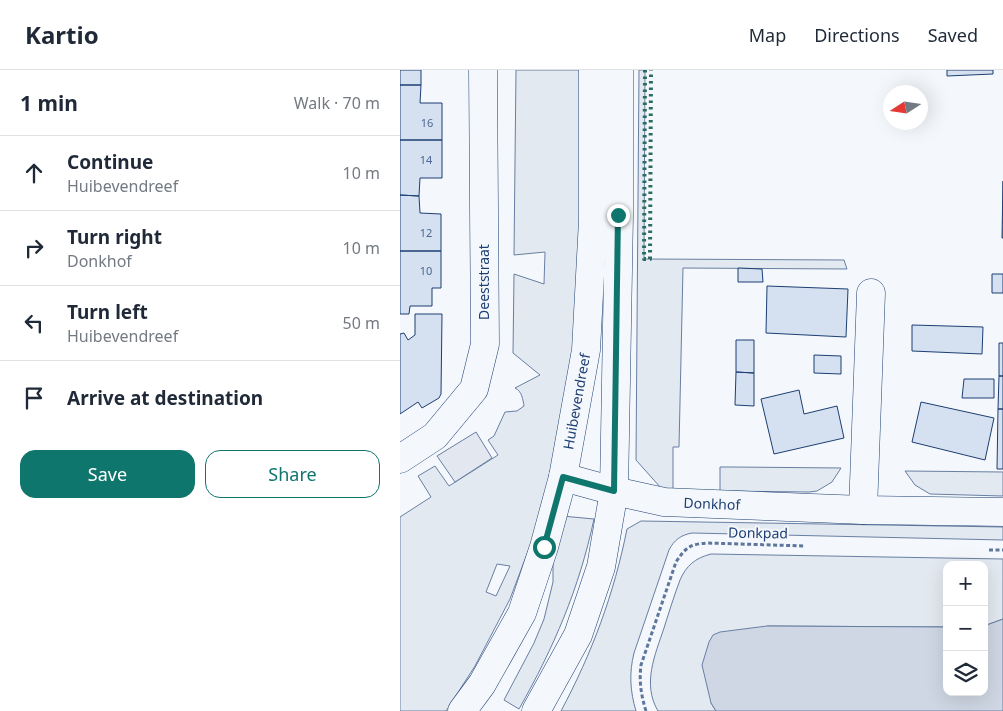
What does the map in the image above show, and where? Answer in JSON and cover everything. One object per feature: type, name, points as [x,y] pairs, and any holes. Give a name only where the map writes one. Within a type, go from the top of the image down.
[{"type":"street","name":"Deeststraat","points":[[400,459],[435,436],[474,390],[485,344],[483,70]]},
{"type":"street","name":"Huibevendreef","points":[[462,711],[482,684],[522,612],[544,547],[563,477],[586,350],[593,220],[593,70]]},
{"type":"street","points":[[536,711],[578,635],[601,567],[614,491],[619,70]]},
{"type":"street","points":[[863,510],[871,293]]},
{"type":"street","name":"Donkhof","points":[[563,477],[664,502],[863,510],[1003,512]]},
{"type":"path","name":"Donkpad","points":[[646,711],[639,680],[641,665],[676,562],[683,551],[694,544],[806,546]]},
{"type":"path","points":[[983,550],[1003,550]]},
{"type":"shaded area","points":[[516,70],[581,70],[579,295],[567,408],[536,530],[510,599],[475,666],[446,711],[400,711],[400,517],[431,497],[418,476],[435,466],[449,486],[498,455],[488,440],[494,436],[505,412],[517,411],[524,406],[521,393],[515,388],[540,375],[513,353],[514,274],[544,284],[545,252],[514,255]],"holes":[[[497,564],[510,566],[496,596],[486,592]]]},
{"type":"shaded area","points":[[639,70],[645,70],[644,259],[844,260],[847,269],[683,268],[679,447],[673,447],[673,490],[661,488],[636,460]]},
{"type":"shaded area","points":[[476,432],[492,458],[455,482],[437,456]]},
{"type":"shaded area","points":[[720,467],[841,468],[832,482],[817,491],[809,492],[720,491]]},
{"type":"shaded area","points":[[905,471],[1003,472],[1003,496],[930,494],[915,485]]},
{"type":"shaded area","points":[[562,516],[594,519],[581,570],[564,617],[519,709],[504,700],[534,643],[544,619],[553,582],[553,563]]},
{"type":"shaded area","points":[[641,521],[1003,527],[1003,540],[692,533],[684,535],[673,543],[669,550],[634,653],[631,682],[636,711],[561,711],[583,667],[601,623],[616,577],[627,529]]},
{"type":"shaded area","points":[[711,554],[1003,559],[1003,619],[988,625],[988,561],[943,561],[943,627],[767,626],[711,703],[716,711],[658,711],[653,701],[650,680],[654,659],[680,580],[688,567],[700,558]]},
{"type":"shaded area","points":[[1003,619],[1003,711],[716,711],[711,703],[702,665],[709,642],[713,635],[720,632],[767,626],[943,627],[943,696],[988,696],[988,625]]},
{"type":"building","points":[[400,70],[421,70],[421,85],[400,85]]},
{"type":"building","points":[[947,70],[993,70],[993,74],[947,76]]},
{"type":"building","points":[[400,85],[421,85],[420,103],[442,103],[442,140],[400,140]]},
{"type":"building","points":[[400,140],[442,140],[442,178],[420,178],[419,196],[400,195]]},
{"type":"building","points":[[1003,181],[1003,238],[1002,238]]},
{"type":"building","points":[[400,195],[419,196],[420,213],[441,214],[441,251],[400,251]]},
{"type":"building","points":[[400,251],[441,251],[441,288],[432,288],[432,306],[410,306],[409,314],[400,314]]},
{"type":"building","points":[[738,268],[762,269],[763,282],[738,282]]},
{"type":"building","points":[[992,274],[1003,274],[1003,293],[992,293]]},
{"type":"building","points":[[767,286],[848,289],[846,337],[766,333]]},
{"type":"building","points":[[415,314],[442,314],[441,394],[439,398],[422,408],[418,402],[400,414],[400,334],[404,333],[408,340],[415,335]]},
{"type":"building","points":[[912,325],[983,327],[982,354],[912,351]]},
{"type":"building","points":[[736,340],[754,340],[754,373],[736,372]]},
{"type":"building","points":[[999,343],[1003,343],[1003,376],[999,376]]},
{"type":"building","points":[[814,355],[841,356],[841,374],[814,373]]},
{"type":"building","points":[[736,372],[754,373],[754,406],[735,405]]},
{"type":"building","points":[[999,376],[1003,376],[1003,409],[998,409]]},
{"type":"building","points":[[964,379],[994,379],[994,398],[962,398]]},
{"type":"building","points":[[799,390],[804,414],[837,406],[844,438],[774,454],[761,399]]},
{"type":"building","points":[[921,402],[994,418],[985,460],[912,442]]},
{"type":"building","points":[[998,409],[1003,409],[1003,469],[997,469]]},
{"type":"hedge","points":[[645,70],[644,259],[650,259],[651,70]]},
{"type":"route","points":[[544,547],[563,477],[614,491],[618,215]]}]
